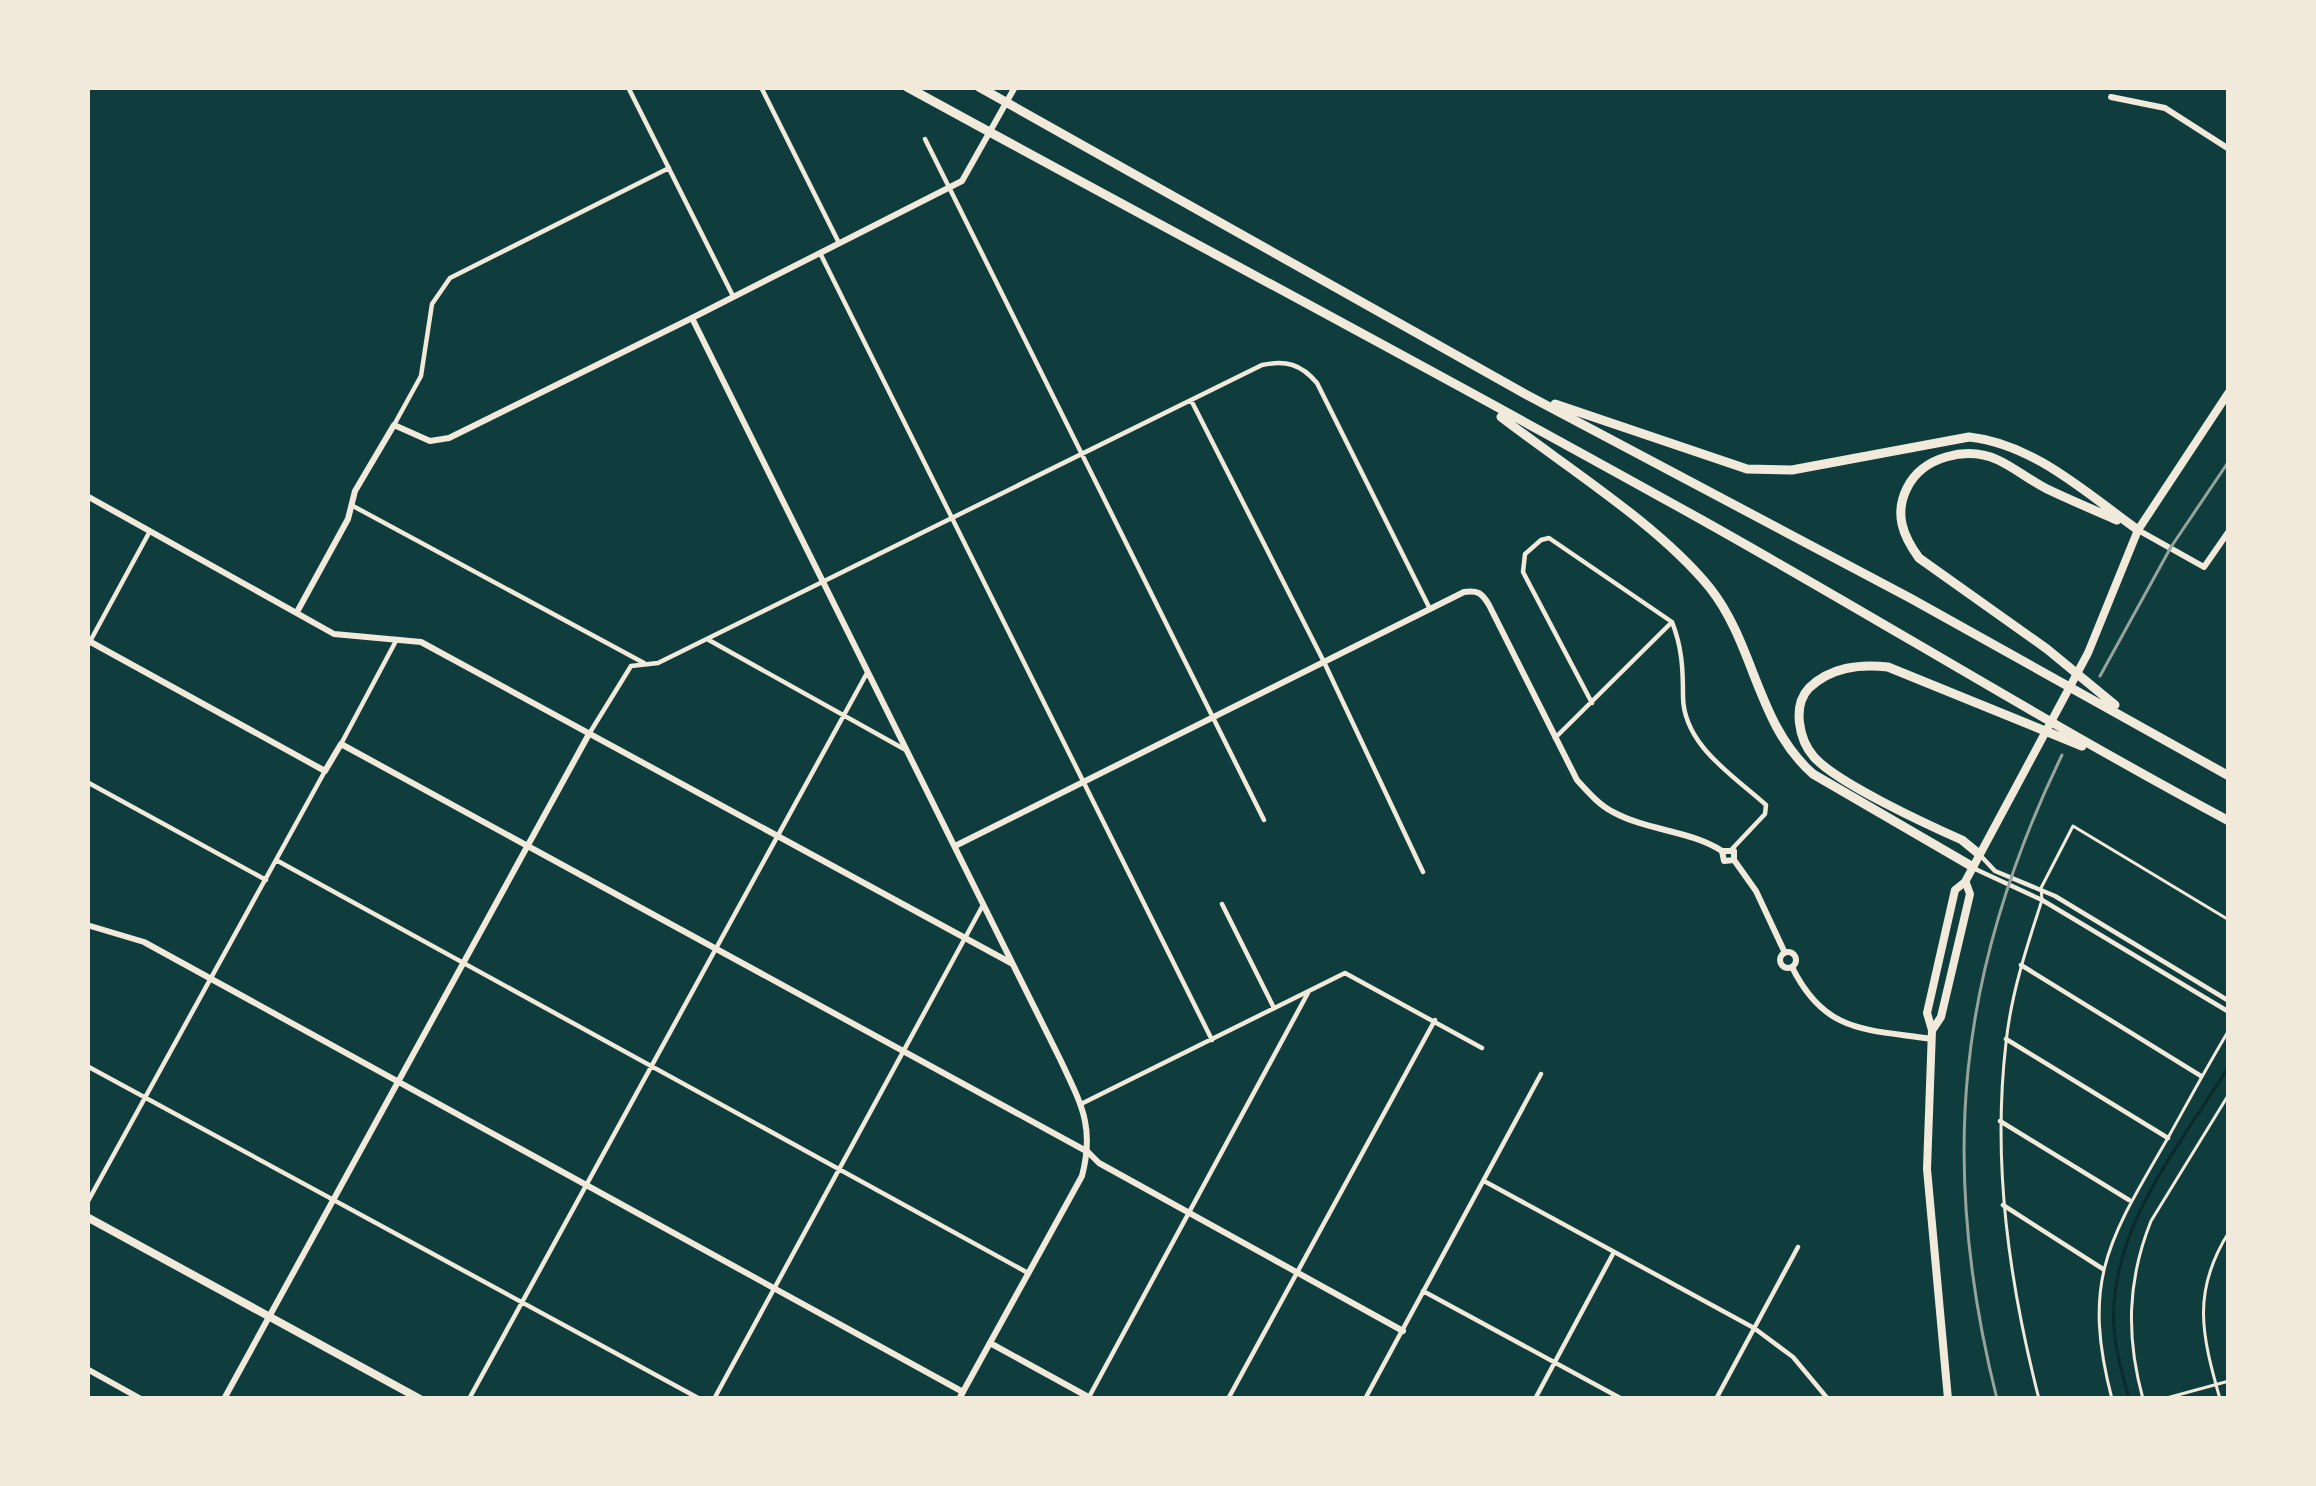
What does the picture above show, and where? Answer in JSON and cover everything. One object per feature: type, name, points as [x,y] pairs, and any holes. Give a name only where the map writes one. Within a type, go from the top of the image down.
[{"type":"highway","points":[[907,87],[1699,518],[2021,702],[2109,758],[2229,821]]},
{"type":"highway","points":[[980,87],[1527,395],[1748,510],[2229,776]]},
{"type":"highway","points":[[1527,395],[1748,470],[1792,470],[1969,437],[1995,440],[2054,470],[2138,530]]},
{"type":"highway","points":[[1478,399],[1652,533],[1711,590],[1776,729],[1796,760],[1972,867]]},
{"type":"highway","points":[[2128,717],[2047,649],[1919,558],[1904,538],[1900,507],[1909,483],[1929,463],[1955,454],[1976,454],[1996,459],[2044,488],[2138,530]]},
{"type":"highway","points":[[1979,854],[1814,758],[1800,733],[1800,708],[1807,690],[1856,664],[1888,667],[2109,758]]},
{"type":"main road","points":[[1948,1399],[1927,1169],[1932,1034],[1941,1017],[1970,894],[1965,882],[2088,653],[2138,530],[2229,392]]},
{"type":"main road","points":[[87,1217],[420,1399]]},
{"type":"street","points":[[628,87],[733,296]]},
{"type":"street","points":[[761,87],[839,244]]},
{"type":"street","points":[[394,425],[430,441],[449,438],[950,189],[962,181],[1015,87]]},
{"type":"street","points":[[2111,97],[2165,108],[2229,149]]},
{"type":"street","points":[[925,139],[1264,820]]},
{"type":"street","points":[[297,612],[353,506],[355,491],[422,376],[433,304],[450,278],[668,168]]},
{"type":"street","points":[[820,254],[1212,1040]]},
{"type":"street","points":[[87,926],[144,943],[212,979],[961,1396],[1082,1176],[1088,1125],[692,318]]},
{"type":"street","points":[[224,1399],[526,847],[631,666],[648,665],[707,639],[1262,364],[1296,364],[1317,383],[1430,609]]},
{"type":"street","points":[[1191,400],[1324,662],[1423,872]]},
{"type":"street","points":[[87,496],[334,634],[421,642],[1011,963]]},
{"type":"street","points":[[353,506],[648,665]]},
{"type":"street","points":[[151,530],[88,643],[325,771]]},
{"type":"street","points":[[2138,530],[2204,567],[2229,531]]},
{"type":"street","points":[[1592,704],[1523,572],[1525,554],[1541,539],[1549,538],[1672,622],[1682,645],[1684,706],[1700,745],[1766,805],[1765,814],[1727,850],[1724,861],[1734,860],[1756,890],[1785,953],[1795,957],[1792,967],[1813,1003],[1831,1018],[1856,1028],[1932,1034]]},
{"type":"street","points":[[954,846],[1464,592],[1482,594],[1577,780],[1613,812],[1727,850]]},
{"type":"street","points":[[1555,738],[1672,622]]},
{"type":"street","points":[[87,1203],[397,639]]},
{"type":"street","points":[[707,639],[904,749]]},
{"type":"street","points":[[469,1399],[867,672]]},
{"type":"street","points":[[340,744],[1088,1152],[1100,1163],[1403,1331]]},
{"type":"street","points":[[87,782],[266,880]]},
{"type":"street","points":[[1979,854],[1995,871],[2041,888],[2229,1001]]},
{"type":"street","points":[[276,860],[1028,1274]]},
{"type":"street","points":[[1972,867],[2042,900],[2229,1012]]},
{"type":"street","points":[[1222,904],[1274,1009]]},
{"type":"street","points":[[714,1399],[983,905]]},
{"type":"street","points":[[2021,965],[2201,1076]]},
{"type":"street","points":[[1081,1104],[1345,974],[1482,1048]]},
{"type":"street","points":[[990,1343],[1090,1398],[1309,991]]},
{"type":"street","points":[[1228,1399],[1435,1020]]},
{"type":"street","points":[[2006,1040],[2168,1138]]},
{"type":"street","points":[[87,1066],[700,1399]]},
{"type":"street","points":[[1365,1399],[1541,1074]]},
{"type":"street","points":[[2000,1121],[2129,1200]]},
{"type":"street","points":[[1484,1181],[1754,1328],[1793,1357],[1828,1399]]},
{"type":"street","points":[[2003,1205],[2103,1269]]},
{"type":"street","points":[[1716,1399],[1798,1247]]},
{"type":"street","points":[[1535,1399],[1614,1252]]},
{"type":"street","points":[[1423,1292],[1622,1399]]},
{"type":"street","points":[[87,1369],[141,1399]]},
{"type":"lane","points":[[2039,1399],[2024,1340],[2003,1205],[2000,1121],[2006,1040],[2021,965],[2042,900],[2041,888],[2073,826],[2229,920]]},
{"type":"lane","points":[[2112,1399],[2100,1334],[2103,1269],[2129,1200],[2229,1030]]},
{"type":"lane","points":[[2143,1399],[2132,1361],[2129,1323],[2143,1242],[2151,1221],[2229,1094]]},
{"type":"lane","points":[[2220,1399],[2201,1315],[2211,1267],[2229,1232]]},
{"type":"lane","points":[[2163,1399],[2229,1381]]},
{"type":"waterway","points":[[2129,1399],[2114,1326],[2123,1256],[2151,1189],[2229,1066]]},
{"type":"railway","points":[[2100,676],[2171,547],[2229,461]]},
{"type":"railway","points":[[1997,1399],[1968,1230],[1964,1150],[1968,1071],[1999,914],[2062,755]]}]
